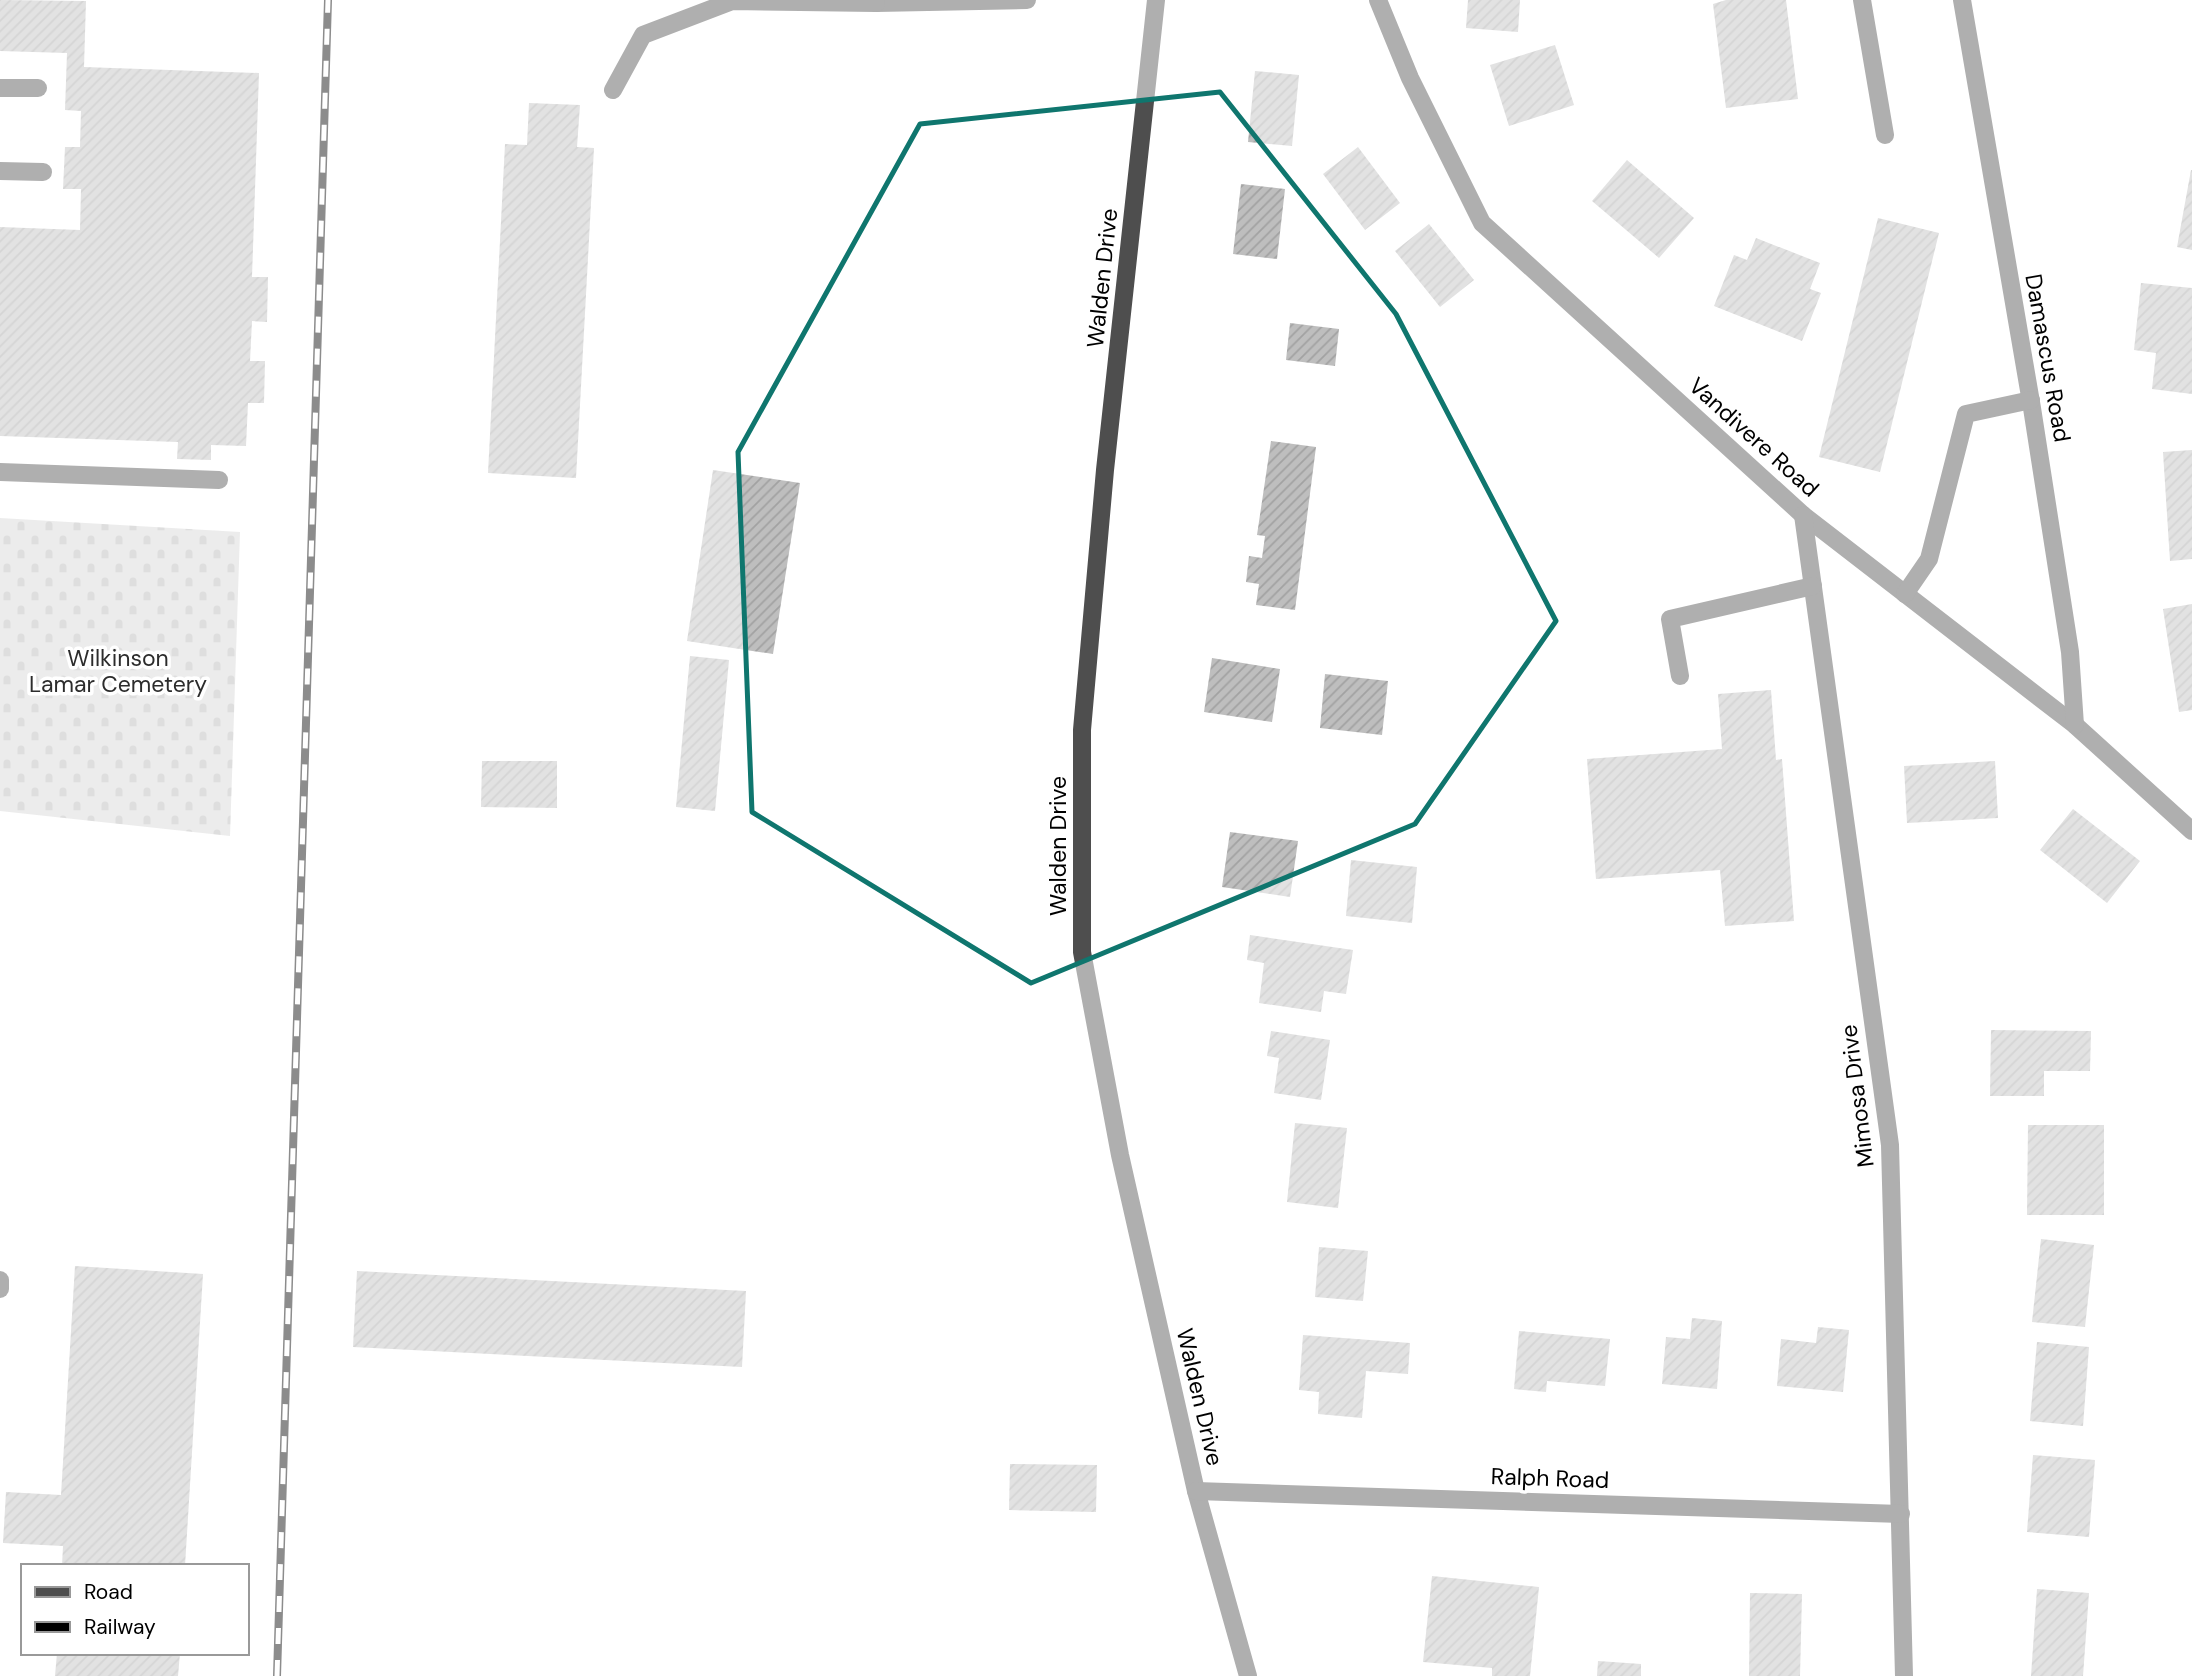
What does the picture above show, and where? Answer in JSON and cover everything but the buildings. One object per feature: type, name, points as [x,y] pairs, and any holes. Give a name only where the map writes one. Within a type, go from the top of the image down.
[{"type":"street","points":[[613,90],[643,34],[732,1],[1027,0]]},
{"type":"street","name":"Walden Drive","points":[[1156,0],[1105,470],[1082,730],[1082,952],[1120,1155],[1196,1491],[1248,1676]]},
{"type":"street","name":"Vandivere Road","points":[[1378,0],[1410,78],[1482,222],[1803,515],[2075,725],[2192,831]]},
{"type":"street","points":[[1862,0],[1885,135]]},
{"type":"street","name":"Damascus Road","points":[[1962,0],[2031,400],[2070,652],[2075,725]]},
{"type":"street","points":[[0,88],[38,88]]},
{"type":"street","points":[[0,171],[43,172]]},
{"type":"street","points":[[1905,594],[1929,559],[1966,414],[2031,400]]},
{"type":"street","points":[[0,472],[219,480]]},
{"type":"street","name":"Mimosa Drive","points":[[1803,515],[1890,1145],[1904,1676]]},
{"type":"street","points":[[1680,676],[1670,620],[1813,586]]},
{"type":"street","points":[[0,1280],[0,1289]]},
{"type":"street","name":"Ralph Road","points":[[1196,1491],[1901,1514]]},
{"type":"highlighted area","points":[[1220,92],[1396,314],[1556,621],[1415,824],[1031,983],[752,812],[738,452],[920,124]]},
{"type":"green space","name":"Wilkinson Lamar Cemetery","points":[[0,518],[240,532],[230,836],[0,811]]},
{"type":"railway","points":[[277,1676],[328,0]]}]
